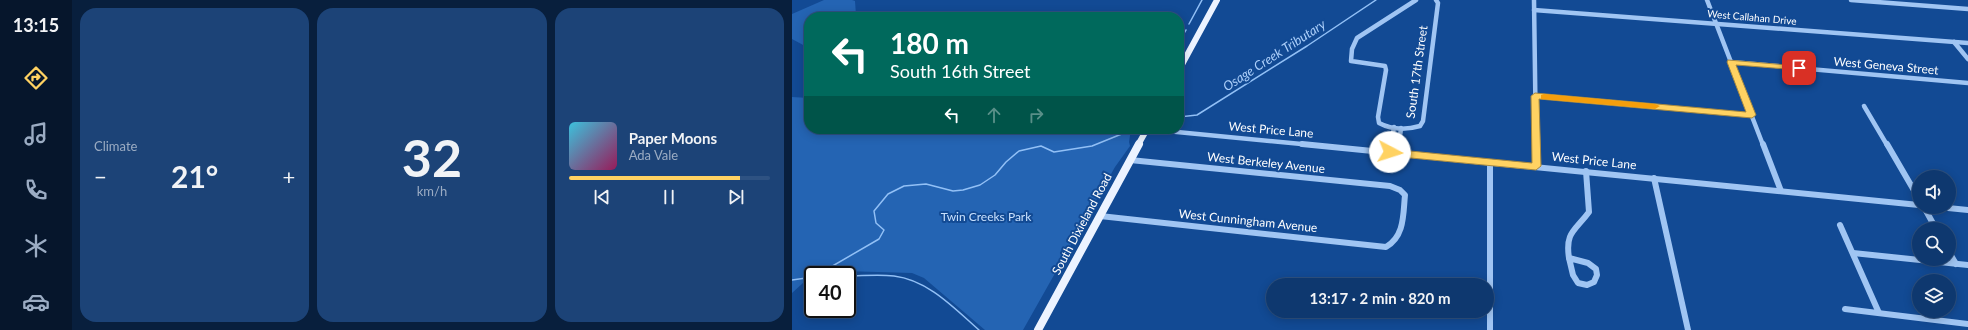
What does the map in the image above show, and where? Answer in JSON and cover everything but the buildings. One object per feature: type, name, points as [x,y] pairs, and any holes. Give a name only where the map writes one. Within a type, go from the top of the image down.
[{"type":"main road","points":[[1184,61],[1217,0]]},
{"type":"main road","name":"South Dixieland Road","points":[[1038,330],[1143,134]]},
{"type":"street","points":[[1401,128],[1385,126],[1379,123],[1378,117],[1386,70],[1385,66],[1381,64],[1351,61],[1350,57],[1357,38],[1416,0]]},
{"type":"street","name":"South 17th Street","points":[[1398,153],[1401,128],[1412,129],[1420,126],[1423,121],[1438,3],[1436,0]]},
{"type":"street","points":[[1534,0],[1536,166]]},
{"type":"street","points":[[1707,0],[1781,191]]},
{"type":"street","points":[[1851,0],[1968,9]]},
{"type":"street","points":[[1923,0],[1927,6]]},
{"type":"street","name":"West Callahan Drive","points":[[1534,10],[1968,43]]},
{"type":"street","points":[[1954,42],[1968,59]]},
{"type":"street","name":"West Geneva Street","points":[[1731,62],[1968,83]]},
{"type":"street","points":[[1535,96],[1752,115]]},
{"type":"street","points":[[1864,106],[1912,187]]},
{"type":"street","name":"South 17th Street","points":[[1390,152],[1394,127]]},
{"type":"street","name":"West Price Lane","points":[[1184,133],[1536,166],[1912,204]]},
{"type":"street","name":"West Berkeley Avenue","points":[[1130,160],[1390,186],[1400,190],[1405,195],[1400,237],[1394,244]]},
{"type":"street","points":[[1490,162],[1490,330]]},
{"type":"street","points":[[1569,258],[1588,263],[1596,268],[1597,275],[1594,282],[1586,284],[1574,280],[1572,276],[1569,258],[1567,245],[1569,235],[1589,212],[1590,205],[1586,171]]},
{"type":"street","points":[[1654,178],[1688,330]]},
{"type":"street","points":[[1956,209],[1968,210]]},
{"type":"street","name":"West Cunningham Avenue","points":[[1100,216],[1386,247],[1394,244]]},
{"type":"street","points":[[1840,225],[1879,313]]},
{"type":"street","points":[[1853,254],[1912,260]]},
{"type":"street","points":[[1956,264],[1968,266]]},
{"type":"street","points":[[1845,309],[1968,324]]},
{"type":"green space","points":[[824,0],[855,1],[856,12],[804,12],[804,45],[792,39],[792,14]]},
{"type":"green space","name":"Twin Creeks Park","points":[[792,97],[804,98],[804,134],[1130,134],[1130,146],[1115,167],[1023,330],[985,330],[924,278],[912,273],[856,271],[856,266],[804,266],[804,282],[792,293]]},
{"type":"waterway","points":[[1189,24],[1202,0]]},
{"type":"waterway","name":"Osage Creek Tributary","points":[[1184,116],[1197,115],[1307,46],[1376,0]]},
{"type":"waterway","name":"Osage Creek Tributary","points":[[832,266],[879,239],[884,230],[876,223],[874,211],[888,194],[904,186],[926,184],[953,191],[963,190],[980,185],[995,175],[1006,162],[1019,151],[1041,146],[1054,152],[1092,146],[1122,134]]},
{"type":"waterway","points":[[856,276],[894,276],[918,283],[940,296],[979,330]]},
{"type":"waterway","points":[[792,280],[804,278]]},
{"type":"slow traffic","points":[[1544,97],[1655,106]]},
{"type":"route","points":[[1390,152],[1536,166],[1535,96],[1752,115],[1731,62],[1799,68]]}]
